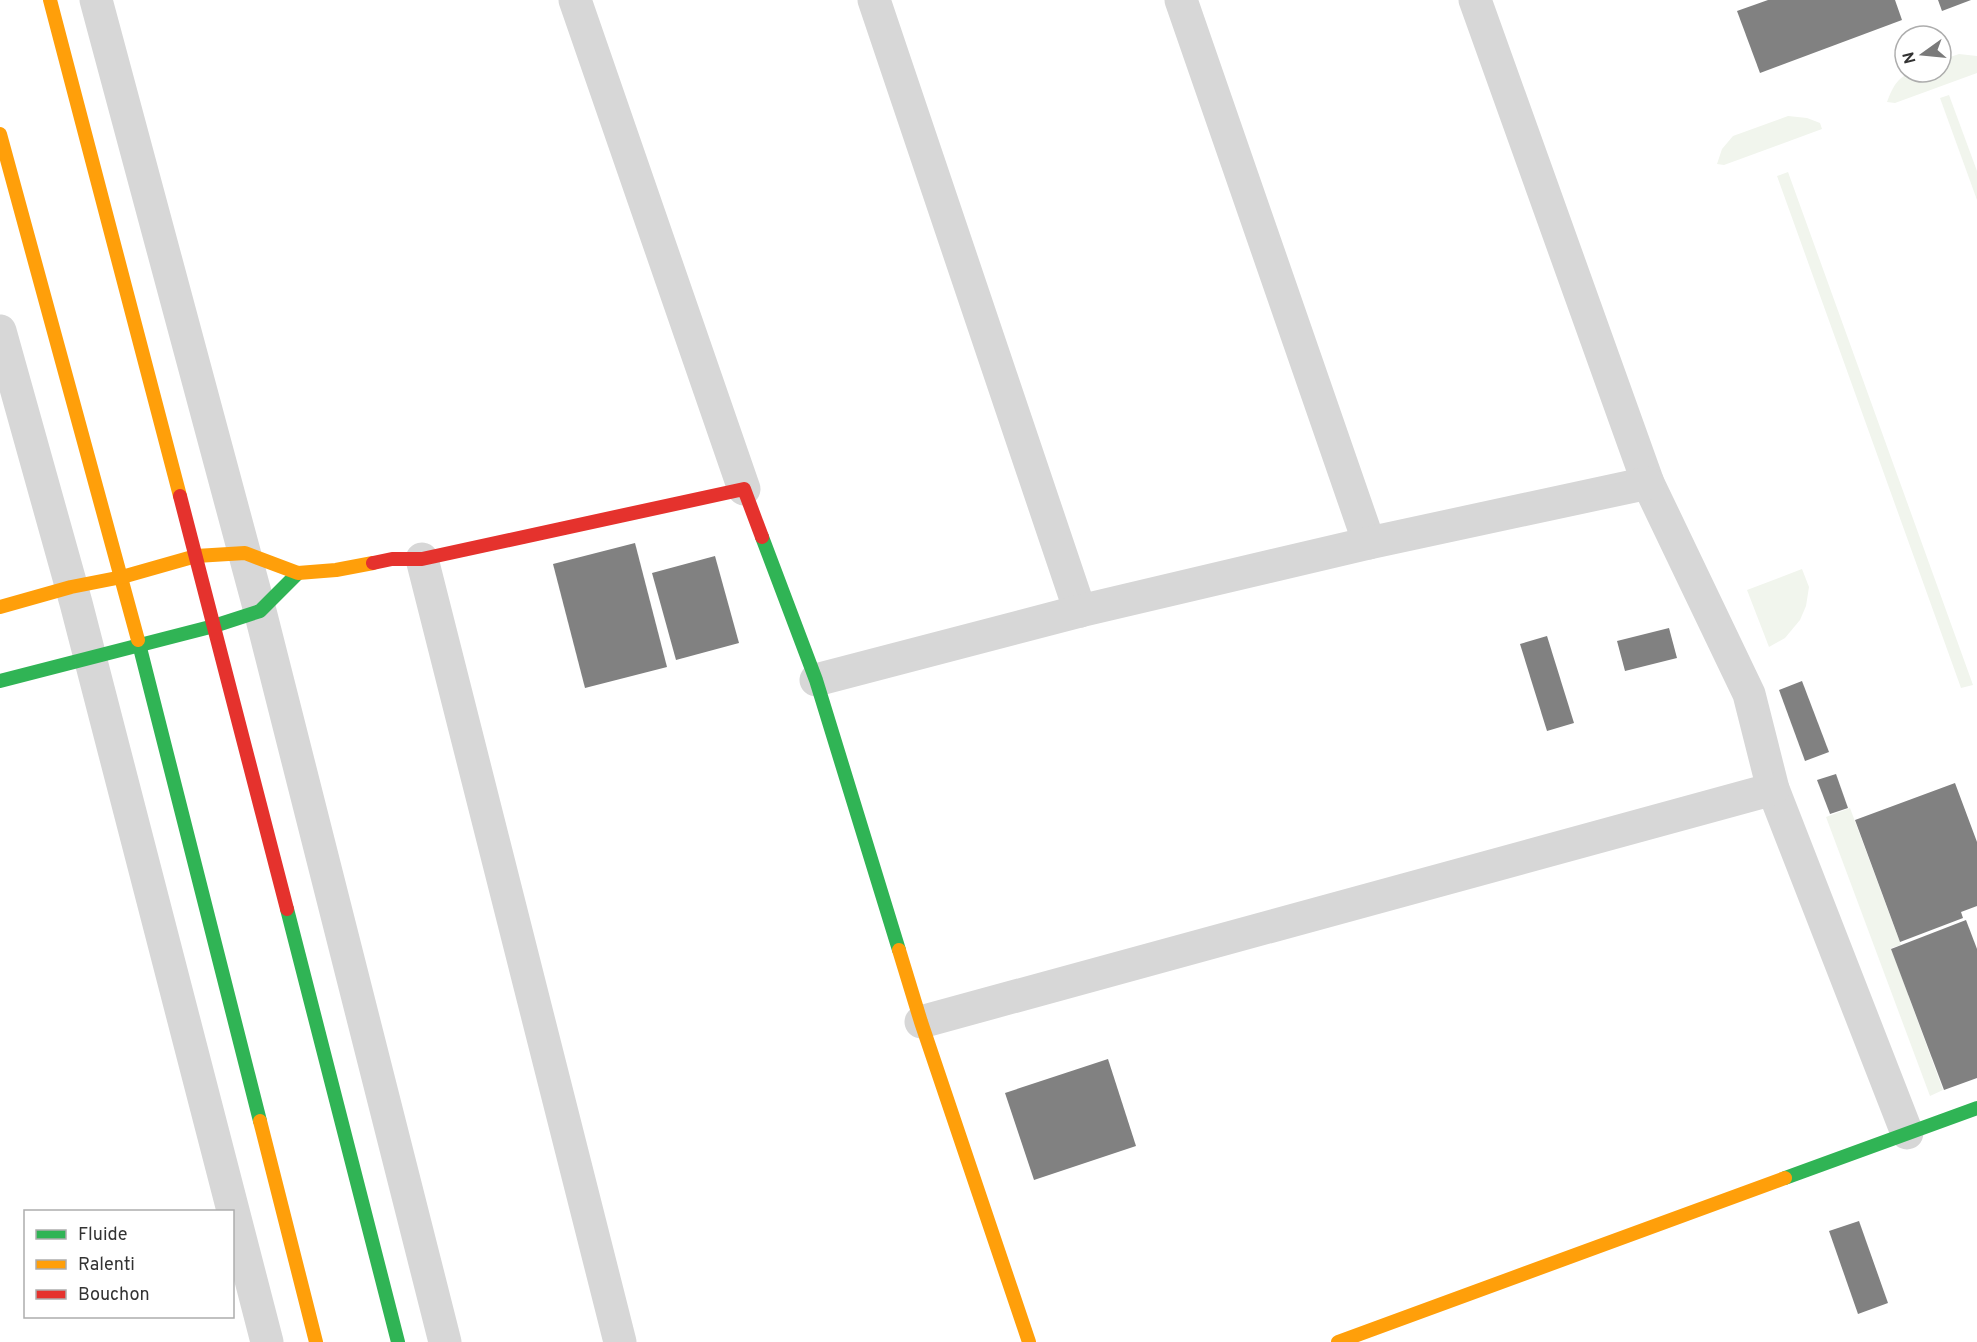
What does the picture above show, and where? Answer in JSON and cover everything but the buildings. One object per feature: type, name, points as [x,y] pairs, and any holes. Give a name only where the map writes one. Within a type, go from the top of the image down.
[{"type":"street","points":[[50,0],[398,1342]]},
{"type":"street","points":[[96,0],[245,553],[445,1342]]},
{"type":"street","points":[[575,0],[744,489],[816,680],[921,1022],[1029,1342]]},
{"type":"street","points":[[874,0],[1080,611]]},
{"type":"street","points":[[1181,0],[1370,543]]},
{"type":"street","points":[[1475,0],[1648,483],[1749,694],[1773,789],[1907,1133]]},
{"type":"street","points":[[0,134],[122,578],[316,1342]]},
{"type":"street","points":[[0,331],[76,603],[233,1210]]},
{"type":"street","points":[[816,680],[1080,611],[1370,543],[1648,483]]},
{"type":"street","points":[[0,608],[71,587],[122,578],[196,556],[245,553],[298,573],[336,570],[392,559],[422,559],[744,489]]},
{"type":"street","points":[[422,559],[620,1342]]},
{"type":"street","points":[[0,681],[214,626],[260,611],[298,573]]},
{"type":"street","points":[[921,1022],[1773,789]]},
{"type":"street","points":[[1338,1342],[1977,1107]]},
{"type":"street","points":[[234,1215],[267,1342]]},
{"type":"shaded area","points":[[1959,54],[1977,56],[1977,73],[1953,82],[1953,56]]},
{"type":"shaded area","points":[[1895,84],[1947,84],[1895,103],[1887,102]]},
{"type":"shaded area","points":[[1949,95],[1977,171],[1977,200],[1940,98]]},
{"type":"shaded area","points":[[1788,116],[1807,118],[1820,123],[1822,129],[1724,165],[1717,164],[1722,149],[1733,136]]},
{"type":"shaded area","points":[[1788,172],[1973,685],[1961,688],[1777,176]]},
{"type":"shaded area","points":[[1802,569],[1809,587],[1806,606],[1800,620],[1785,638],[1769,647],[1747,590]]},
{"type":"shaded area","points":[[1850,808],[1901,945],[1891,948],[1943,1090],[1930,1096],[1826,817]]},
{"type":"traffic: fast","points":[[762,537],[816,680],[899,950]]},
{"type":"traffic: fast","points":[[0,681],[214,626],[260,611],[298,573]]},
{"type":"traffic: fast","points":[[138,640],[260,1121]]},
{"type":"traffic: fast","points":[[287,909],[398,1342]]},
{"type":"traffic: fast","points":[[1785,1178],[1977,1108]]},
{"type":"traffic: slow","points":[[50,0],[180,496]]},
{"type":"traffic: slow","points":[[0,134],[138,640]]},
{"type":"traffic: slow","points":[[0,607],[196,556],[245,553],[298,573],[336,570],[373,563]]},
{"type":"traffic: slow","points":[[899,950],[1029,1342]]},
{"type":"traffic: slow","points":[[260,1121],[316,1342]]},
{"type":"traffic: slow","points":[[1338,1342],[1785,1178]]},
{"type":"traffic: jam","points":[[373,563],[392,559],[422,559],[744,489],[762,537]]},
{"type":"traffic: jam","points":[[180,496],[287,909]]}]
